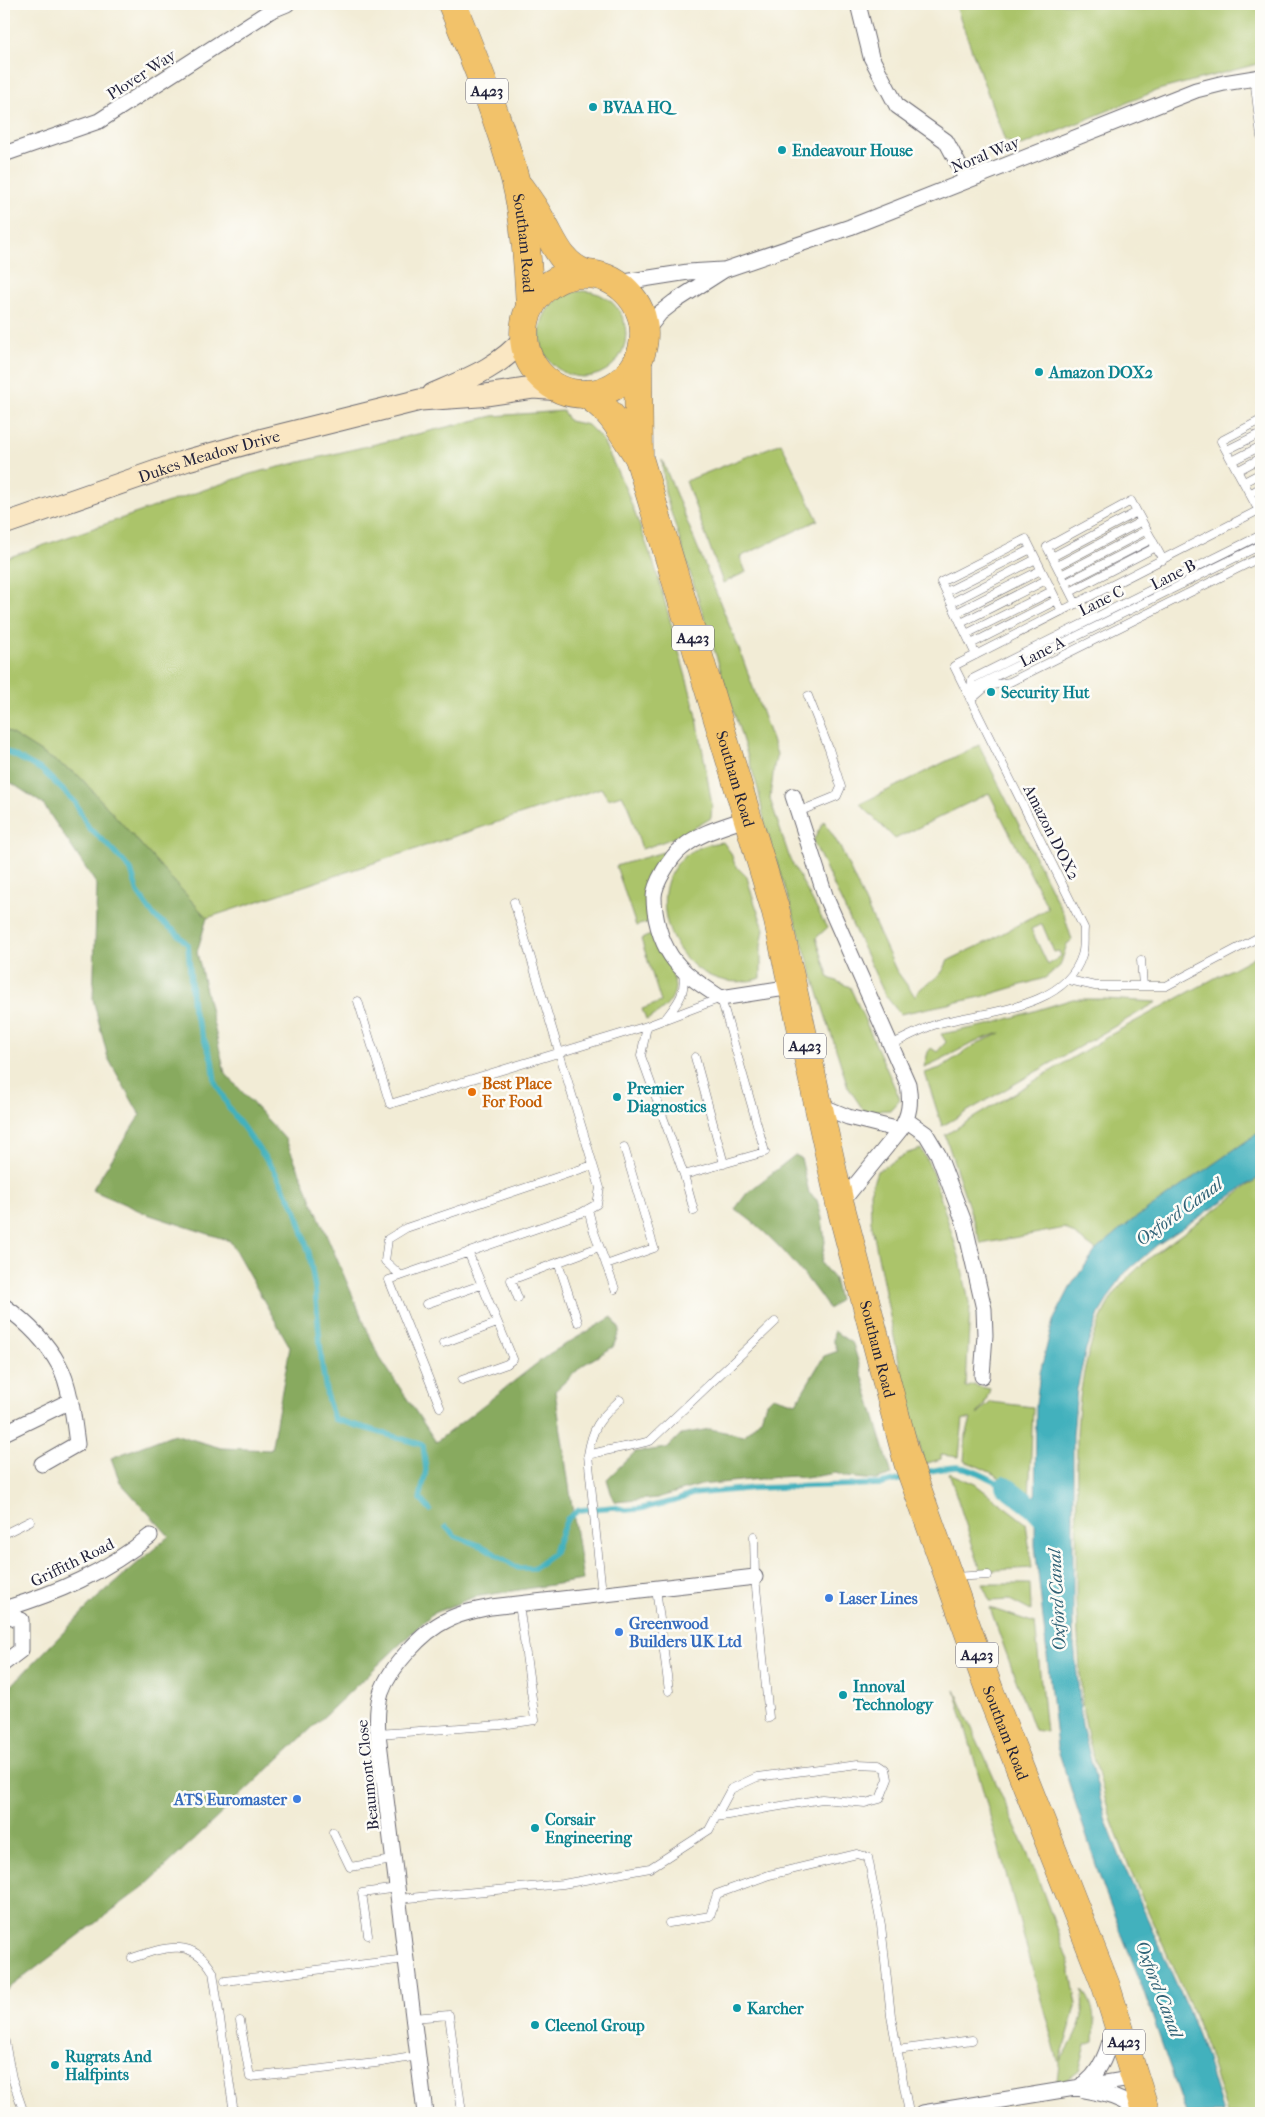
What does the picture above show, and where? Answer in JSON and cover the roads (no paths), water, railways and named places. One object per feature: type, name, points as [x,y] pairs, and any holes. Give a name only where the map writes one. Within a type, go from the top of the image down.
[{"type":"highway","name":"Southam Road","points":[[452,4],[484,83],[515,181],[528,271],[530,308]]},
{"type":"highway","name":"Southam Road","points":[[515,181],[543,222],[558,253],[575,270],[584,273]]},
{"type":"highway","points":[[584,273],[602,276],[618,283],[632,296],[641,313],[645,332],[638,362],[628,375],[616,385],[601,392],[574,392],[548,382],[536,370],[528,355],[524,338],[525,322],[530,308],[539,293],[552,283],[567,276],[584,273]]},
{"type":"highway","name":"Southam Road","points":[[638,362],[639,458]]},
{"type":"highway","name":"Southam Road","points":[[574,392],[600,402],[608,410],[639,458],[776,912],[840,1204],[908,1462],[994,1701],[1112,2006],[1146,2113]]},
{"type":"street","name":"Plover Way","points":[[4,154],[99,121],[262,17],[287,4]]},
{"type":"street","points":[[858,4],[871,57],[897,106],[946,141],[967,180]]},
{"type":"street","name":"Noral Way","points":[[645,332],[660,313],[674,302],[724,270],[850,227],[1196,90],[1258,77]]},
{"type":"street","name":"Noral Way","points":[[618,283],[688,272],[724,270]]},
{"type":"street","name":"Dukes Meadow Drive","points":[[4,524],[188,460],[420,400],[471,378],[496,363],[518,346],[524,338]]},
{"type":"street","name":"Dukes Meadow Drive","points":[[420,400],[479,396],[533,388],[574,392]]},
{"type":"street","points":[[793,796],[826,898],[908,1084],[910,1107],[903,1125],[840,1204]]},
{"type":"street","points":[[748,818],[698,837],[681,848],[667,865],[654,895],[658,927],[671,956],[694,980],[721,998],[792,988]]},
{"type":"street","points":[[819,1105],[848,1117],[903,1125],[926,1134],[938,1154],[964,1222],[984,1309],[985,1335],[982,1376]]},
{"type":"street","points":[[4,1306],[21,1318],[60,1365],[70,1401],[77,1444],[42,1464]]},
{"type":"street","points":[[4,1433],[70,1401]]},
{"type":"street","name":"Griffith Road","points":[[4,1610],[44,1597],[80,1582],[117,1561],[150,1536]]},
{"type":"street","name":"Beaumont Close","points":[[425,2113],[378,1734],[377,1716],[381,1693],[395,1669],[426,1633],[445,1620],[466,1612],[756,1576]]},
{"type":"street","points":[[4,1614],[21,1620],[22,1650],[4,1663]]},
{"type":"street","points":[[1075,2089],[1084,2085],[1105,2055],[1112,2032],[1112,2006]]},
{"type":"street","points":[[924,2113],[940,2112],[1136,2078]]},
{"type":"street","points":[[1075,2089],[1110,2096],[1138,2113]]},
{"type":"lane","points":[[1258,77],[1261,137]]},
{"type":"lane","points":[[1062,611],[1026,539],[941,582],[976,655],[987,650],[1260,510],[1258,500],[1250,494],[1221,441],[1261,420]]},
{"type":"lane","points":[[1227,450],[1261,433]]},
{"type":"lane","points":[[1232,462],[1261,446]]},
{"type":"lane","points":[[1238,471],[1261,458]]},
{"type":"lane","points":[[1244,482],[1261,473]]},
{"type":"lane","points":[[1250,494],[1261,487]]},
{"type":"lane","points":[[1076,604],[1047,547],[1131,501],[1163,560]]},
{"type":"lane","points":[[1052,557],[1137,512]]},
{"type":"lane","points":[[1057,566],[1142,521]]},
{"type":"lane","points":[[1061,575],[1147,530]]},
{"type":"lane","name":"Lane C","points":[[970,701],[972,679],[1261,535]]},
{"type":"lane","points":[[1066,584],[1152,539]]},
{"type":"lane","name":"Lane B","points":[[970,701],[978,685],[1261,545]]},
{"type":"lane","points":[[1070,592],[1156,547]]},
{"type":"lane","points":[[946,592],[1031,549]]},
{"type":"lane","name":"Lane A","points":[[970,701],[987,686],[1010,682],[1261,557]]},
{"type":"lane","points":[[951,603],[1036,559]]},
{"type":"lane","points":[[956,613],[1041,570]]},
{"type":"lane","points":[[961,623],[1046,580]]},
{"type":"lane","points":[[966,634],[1052,591]]},
{"type":"lane","points":[[971,644],[1057,600]]},
{"type":"lane","name":"Amazon DOX2","points":[[976,655],[954,666],[1084,928],[1083,954],[1069,980]]},
{"type":"lane","points":[[798,812],[837,796],[841,787],[829,749],[808,696]]},
{"type":"lane","points":[[440,1407],[389,1280],[588,1209],[597,1204],[600,1188],[561,1053],[514,902]]},
{"type":"lane","points":[[891,1045],[918,1031],[939,1024],[1015,1007],[1049,996],[1069,980],[1095,986],[1166,986],[1261,936]]},
{"type":"lane","points":[[1141,960],[1143,986]]},
{"type":"lane","points":[[665,1019],[681,998],[685,985],[683,969]]},
{"type":"lane","points":[[358,1001],[390,1104],[647,1026],[721,998],[765,1152],[684,1175]]},
{"type":"lane","points":[[647,1026],[641,1056],[684,1175],[694,1211]]},
{"type":"lane","points":[[695,1057],[724,1164]]},
{"type":"lane","points":[[606,1265],[654,1248],[624,1147]]},
{"type":"lane","points":[[400,1275],[385,1261],[388,1239],[406,1228],[593,1165]]},
{"type":"lane","points":[[588,1209],[599,1247],[615,1289]]},
{"type":"lane","points":[[518,1298],[511,1280],[599,1247]]},
{"type":"lane","points":[[462,1380],[507,1364],[513,1359],[468,1252]]},
{"type":"lane","points":[[558,1262],[578,1322]]},
{"type":"lane","points":[[426,1304],[481,1285]]},
{"type":"lane","points":[[588,1456],[615,1447],[650,1441],[776,1322]]},
{"type":"lane","points":[[443,1343],[497,1323]]},
{"type":"lane","points":[[602,1594],[588,1456],[591,1436],[600,1419],[620,1400]]},
{"type":"lane","points":[[4,1534],[30,1521]]},
{"type":"lane","points":[[754,1536],[769,1718]]},
{"type":"lane","points":[[949,1578],[968,1575],[988,1575]]},
{"type":"lane","points":[[656,1588],[669,1691]]},
{"type":"lane","points":[[378,1734],[501,1725],[535,1720],[520,1604]]},
{"type":"lane","points":[[368,1935],[362,1893],[398,1893],[563,1884],[650,1868],[709,1830],[731,1789],[757,1777],[858,1764],[880,1765],[886,1769],[888,1779],[880,1799],[865,1803],[822,1799],[716,1818]]},
{"type":"lane","points":[[333,1832],[350,1867],[393,1860]]},
{"type":"lane","points":[[669,1923],[710,1916],[717,1894],[769,1875],[857,1854],[868,1858],[881,1925],[891,2016],[909,2113]]},
{"type":"lane","points":[[132,1958],[168,1947],[196,1951],[206,1959],[213,1972],[234,2113]]},
{"type":"lane","points":[[225,1981],[406,1959]]},
{"type":"lane","points":[[413,2018],[449,2015],[462,2113]]},
{"type":"lane","points":[[240,2021],[250,2077],[418,2056]]},
{"type":"lane","points":[[4,2037],[12,2078],[24,2113]]},
{"type":"lane","points":[[897,2050],[972,2040]]},
{"type":"water","name":"Oxford Canal","points":[[1261,1131],[1261,1176],[1157,1245],[1125,1273],[1117,1284],[1099,1314],[1086,1349],[1077,1389],[1073,1435],[1073,1632],[1082,1725],[1106,1821],[1188,2010],[1205,2053],[1223,2113],[1186,2113],[1139,1978],[1104,1889],[1057,1747],[1035,1545],[1036,1404],[1040,1373],[1053,1321],[1072,1284],[1096,1250],[1130,1222]]},
{"type":"waterway","points":[[4,750],[42,770],[74,801],[89,828],[131,870],[138,893],[155,917],[176,932],[188,945],[193,1010],[212,1060],[215,1081],[229,1108],[274,1170],[296,1210],[309,1253],[315,1288],[322,1365],[327,1397],[334,1419],[423,1445],[426,1470],[420,1499],[430,1510]]},
{"type":"waterway","points":[[920,1474],[947,1468],[964,1468],[1005,1486]]},
{"type":"waterway","points":[[446,1527],[455,1536],[484,1547],[518,1568],[534,1568],[553,1554],[567,1519],[579,1510],[614,1507],[625,1510],[639,1509],[675,1501],[692,1494],[755,1488],[881,1484],[907,1478]]},
{"type":"waterway","points":[[1005,1486],[1034,1508],[1052,1527]]},
{"type":"place","name":"BVAA HQ","points":[[593,107]]},
{"type":"place","name":"Endeavour House","points":[[782,150]]},
{"type":"place","name":"Amazon DOX2","points":[[1039,372]]},
{"type":"place","name":"Security Hut","points":[[991,692]]},
{"type":"place","name":"Best Place For Food","points":[[472,1092]]},
{"type":"place","name":"Premier Diagnostics","points":[[617,1097]]},
{"type":"place","name":"Laser Lines","points":[[829,1598]]},
{"type":"place","name":"Greenwood Builders UK Ltd","points":[[619,1632]]},
{"type":"place","name":"Innoval Technology","points":[[843,1695]]},
{"type":"place","name":"ATS Euromaster","points":[[297,1799]]},
{"type":"place","name":"Corsair Engineering","points":[[535,1828]]},
{"type":"place","name":"Karcher","points":[[737,2008]]},
{"type":"place","name":"Cleenol Group","points":[[535,2025]]},
{"type":"place","name":"Rugrats And Halfpints","points":[[55,2065]]}]
